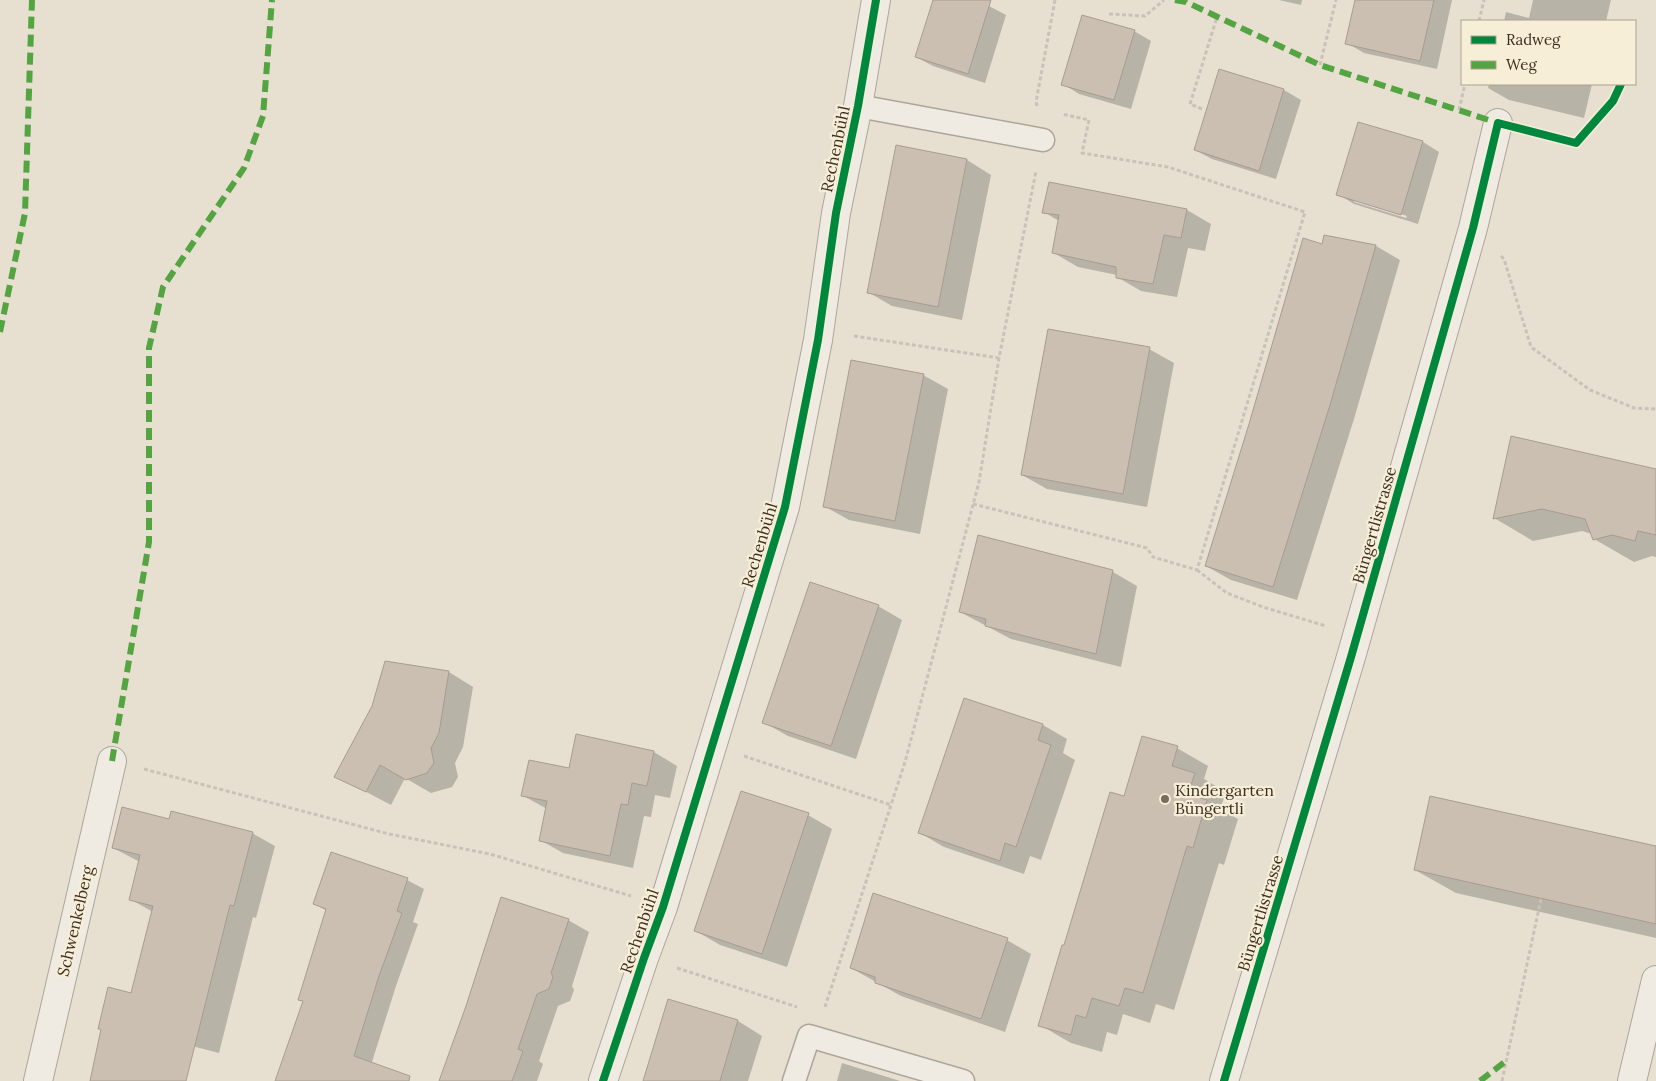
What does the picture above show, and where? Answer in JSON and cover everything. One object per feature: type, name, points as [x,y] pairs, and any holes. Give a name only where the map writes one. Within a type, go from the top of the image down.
[{"type":"street","name":"Rechenbühl","points":[[603,1081],[663,907],[785,507],[818,340],[836,213],[858,106],[876,0]]},
{"type":"street","name":"Büngertlistrasse","points":[[1224,1081],[1357,635],[1473,228],[1498,123]]},
{"type":"street","name":"Schwenkelberg","points":[[38,1081],[112,760]]},
{"type":"street","points":[[1632,1081],[1656,980]]},
{"type":"lane","points":[[858,106],[1043,140]]},
{"type":"lane","points":[[794,1081],[809,1036],[963,1081]]},
{"type":"path","points":[[822,1015],[905,762],[979,482],[999,358],[1043,140],[1036,102],[1055,0]]},
{"type":"path","points":[[1109,14],[1145,16],[1164,0]]},
{"type":"path","points":[[1320,65],[1336,0]]},
{"type":"path","points":[[1479,20],[1484,0]]},
{"type":"path","points":[[1202,110],[1190,104],[1217,16]]},
{"type":"path","points":[[1458,110],[1465,85]]},
{"type":"path","points":[[1037,109],[1089,120],[1082,153],[1168,167],[1305,212],[1197,570]]},
{"type":"path","points":[[1473,228],[1504,260],[1531,347],[1590,390],[1634,408],[1656,409]]},
{"type":"path","points":[[818,340],[842,343],[854,336],[999,358]]},
{"type":"path","points":[[973,504],[1147,548],[1153,557],[1197,570],[1227,593],[1263,607],[1357,635]]},
{"type":"path","points":[[712,745],[891,805]]},
{"type":"path","points":[[112,760],[389,834],[490,854],[663,907]]},
{"type":"path","points":[[1502,1081],[1542,899]]},
{"type":"building","points":[[933,0],[991,0],[968,74],[915,57]]},
{"type":"building","points":[[1355,0],[1434,0],[1420,61],[1345,44]]},
{"type":"building","points":[[1082,15],[1135,30],[1114,100],[1061,85]]},
{"type":"building","points":[[1219,69],[1284,89],[1259,171],[1194,150]]},
{"type":"building","points":[[1358,122],[1423,141],[1401,215],[1336,195]]},
{"type":"building","points":[[896,145],[967,159],[938,307],[867,293]]},
{"type":"building","points":[[1049,182],[1187,209],[1181,238],[1164,235],[1153,284],[1116,278],[1116,267],[1052,253],[1059,215],[1042,213]]},
{"type":"building","points":[[1324,235],[1376,245],[1330,405],[1273,587],[1205,566],[1249,424],[1303,238],[1322,244]]},
{"type":"building","points":[[1048,329],[1150,347],[1123,494],[1021,475]]},
{"type":"building","points":[[851,360],[924,374],[895,521],[823,507]]},
{"type":"building","points":[[1511,436],[1656,469],[1656,535],[1638,531],[1635,541],[1612,535],[1593,540],[1585,519],[1542,509],[1493,519]]},
{"type":"building","points":[[978,535],[1113,570],[1096,654],[985,626],[986,619],[959,612]]},
{"type":"building","points":[[810,582],[879,605],[831,746],[762,723]]},
{"type":"building","points":[[385,661],[449,671],[439,733],[431,748],[434,763],[427,773],[406,780],[380,765],[366,792],[334,777],[372,706]]},
{"type":"building","points":[[964,698],[1043,724],[1038,740],[1051,745],[1016,847],[1005,843],[1000,861],[918,833]]},
{"type":"building","points":[[576,734],[654,751],[647,786],[632,783],[628,805],[621,804],[610,856],[539,841],[547,801],[521,796],[529,760],[569,768]]},
{"type":"building","points":[[1142,736],[1178,746],[1172,766],[1195,773],[1188,794],[1207,800],[1193,848],[1187,846],[1143,993],[1125,988],[1119,1006],[1092,998],[1086,1018],[1076,1015],[1071,1035],[1038,1026],[1110,792],[1124,796]]},
{"type":"building","points":[[741,791],[809,813],[762,954],[694,931]]},
{"type":"building","points":[[1430,796],[1656,846],[1656,924],[1414,870]]},
{"type":"building","points":[[122,807],[169,819],[171,811],[253,832],[234,906],[230,905],[186,1081],[90,1081],[101,1029],[98,1029],[108,987],[131,993],[153,906],[129,900],[140,855],[112,848]]},
{"type":"building","points":[[331,852],[408,878],[397,911],[402,913],[379,976],[354,1056],[410,1076],[409,1081],[275,1081],[303,1001],[298,1000],[326,909],[313,904]]},
{"type":"building","points":[[873,893],[1008,938],[981,1019],[875,983],[875,977],[850,968]]},
{"type":"building","points":[[501,897],[569,919],[551,973],[553,977],[549,989],[537,994],[518,1049],[523,1051],[512,1081],[439,1081],[466,1006]]},
{"type":"building","points":[[668,999],[738,1020],[720,1081],[643,1081]]},
{"type":"marked path","points":[[0,332],[25,213],[32,0]]},
{"type":"marked path","points":[[112,761],[149,542],[149,348],[163,287],[244,168],[263,116],[272,0]]},
{"type":"marked path","points":[[1175,0],[1186,2],[1320,65],[1498,123]]},
{"type":"marked path","points":[[1480,1081],[1506,1061]]},
{"type":"cycle path","points":[[603,1081],[663,907],[785,507],[818,340],[836,213],[858,106],[876,0]]},
{"type":"cycle path","points":[[1224,1081],[1351,657],[1473,228],[1498,123],[1576,143],[1613,101],[1621,85]]},
{"type":"place","name":"Kindergarten Büngertli","points":[[1165,799]]}]
